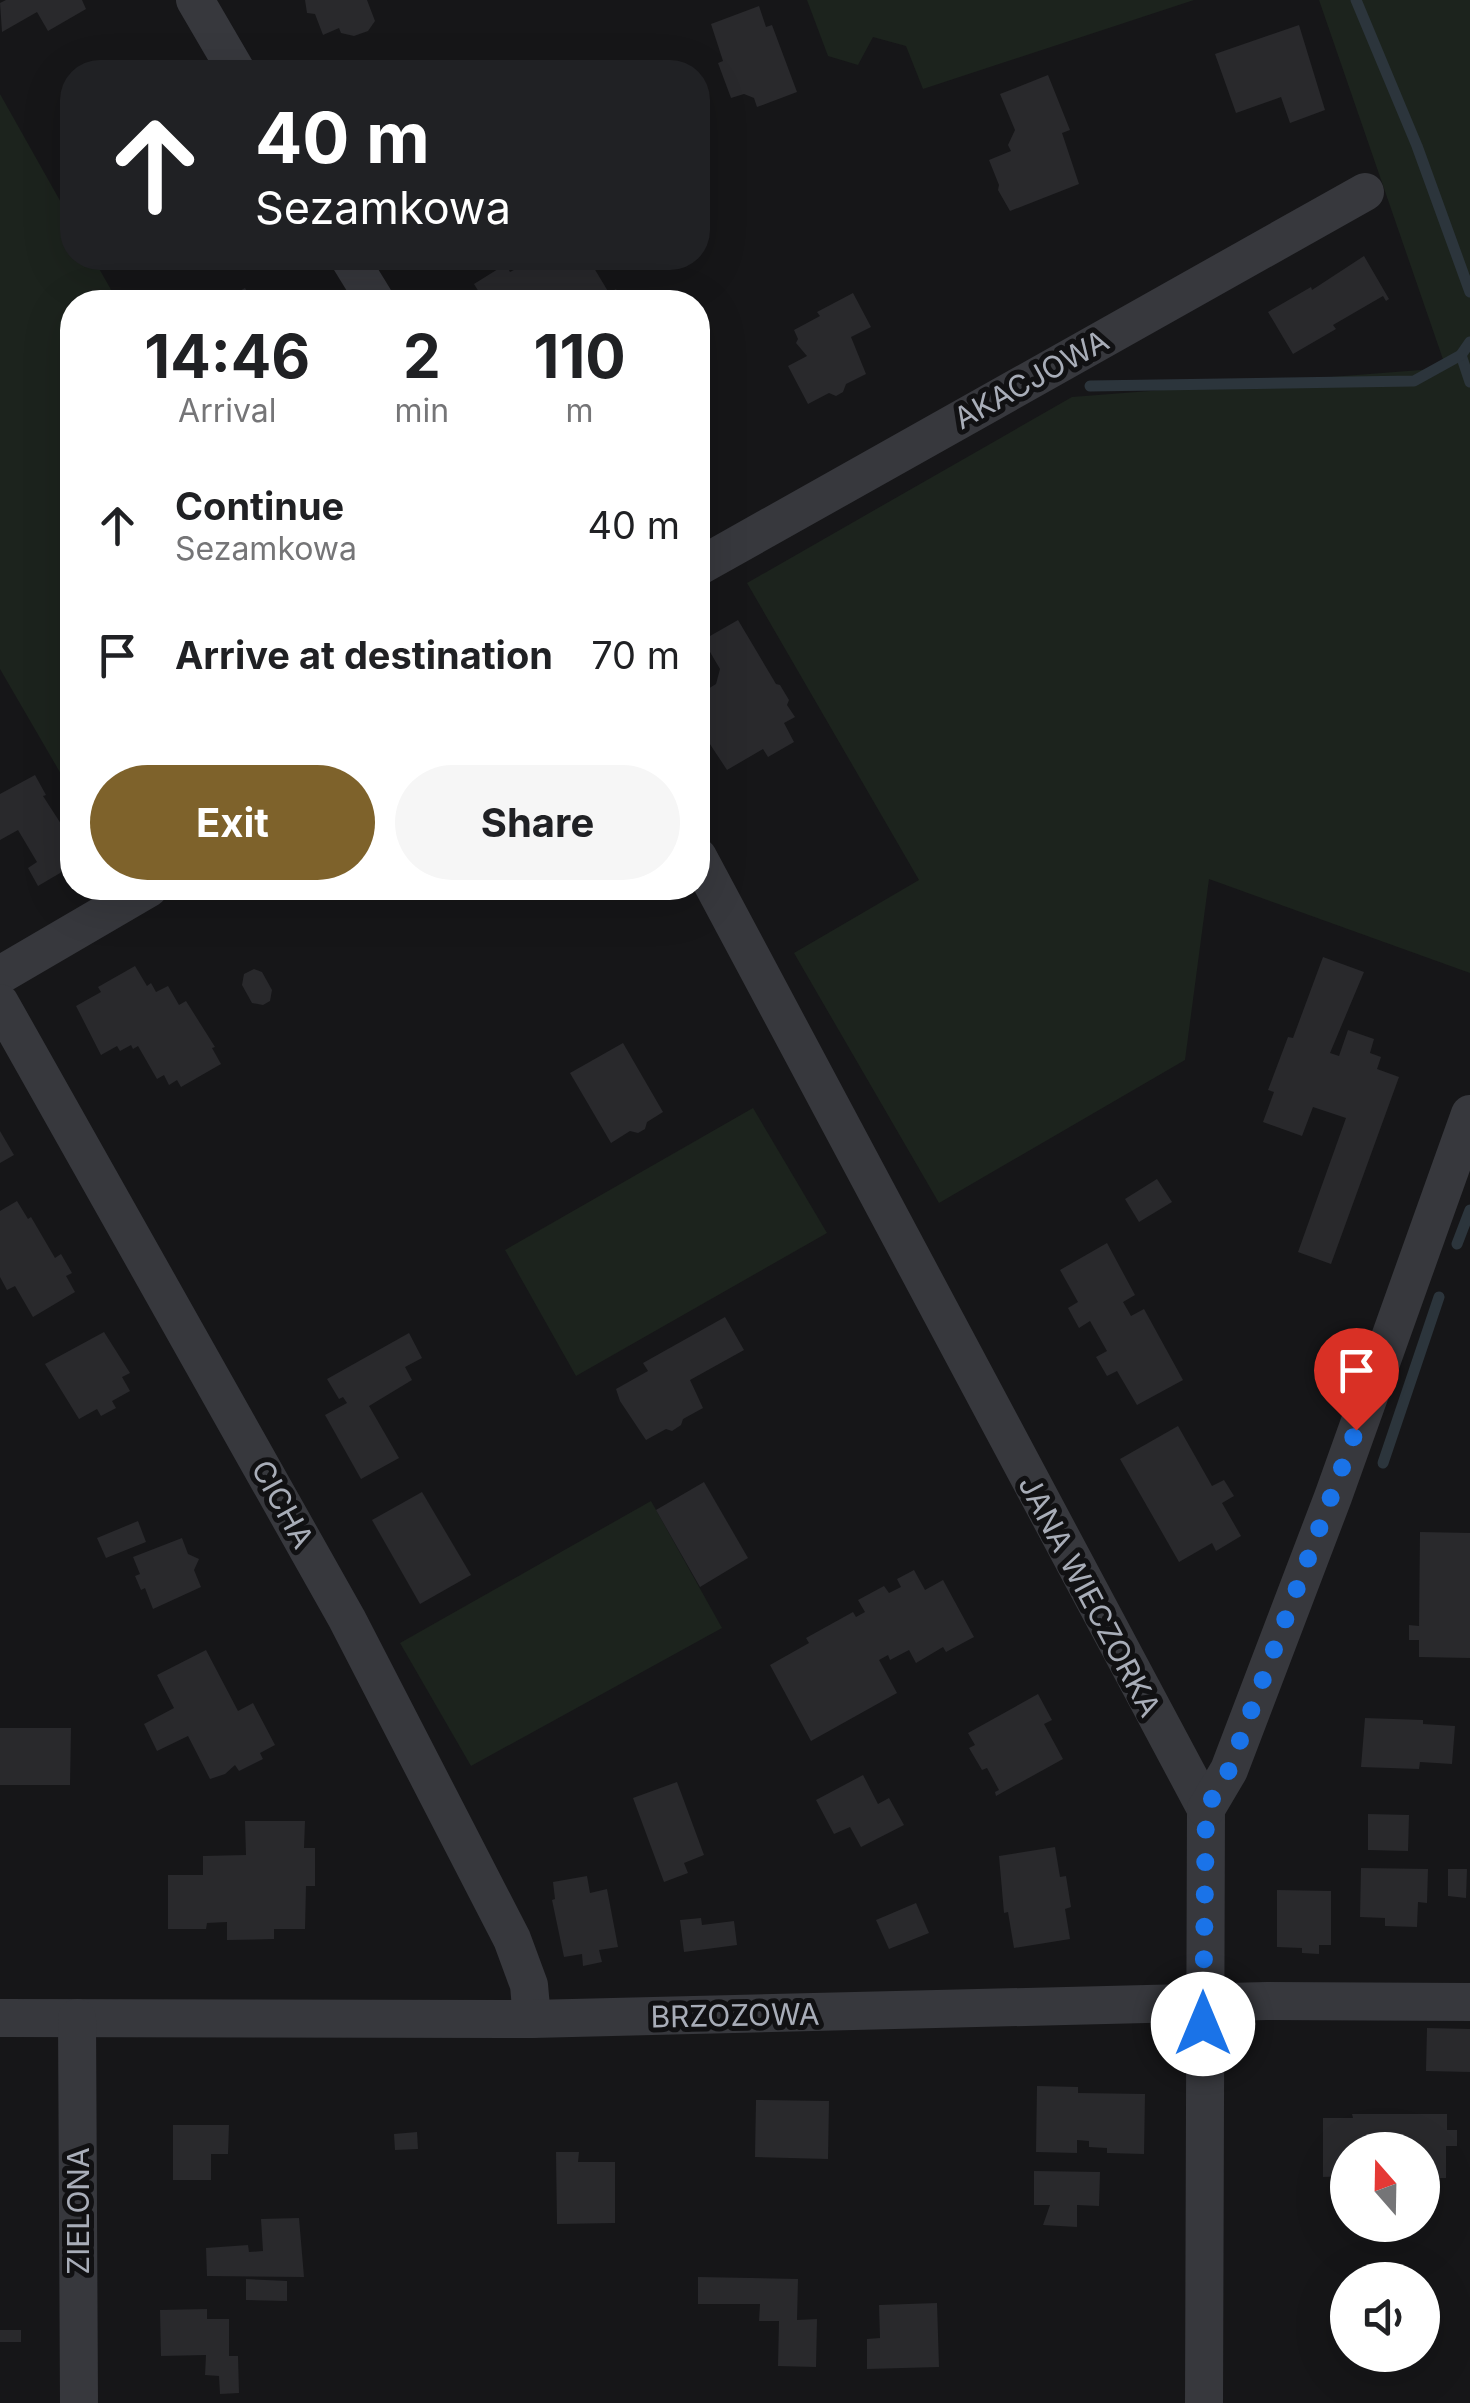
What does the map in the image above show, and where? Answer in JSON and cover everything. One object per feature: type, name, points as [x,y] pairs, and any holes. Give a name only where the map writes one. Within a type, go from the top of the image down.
[{"type":"street","points":[[195,0],[230,60]]},
{"type":"street","name":"AKACJOWA","points":[[710,560],[1365,192]]},
{"type":"street","name":"JANA WIECZORKA","points":[[710,880],[1206,1809],[1204,2403]]},
{"type":"street","points":[[0,976],[129,900]]},
{"type":"street","name":"CICHA","points":[[0,1003],[348,1619],[512,1940],[529,1985],[532,2019]]},
{"type":"street","points":[[1206,1809],[1236,1752],[1470,1114]]},
{"type":"street","name":"BRZOZOWA","points":[[0,2018],[532,2019],[1266,2001],[1470,2002]]},
{"type":"street","name":"ZIELONA","points":[[77,2018],[79,2403]]},
{"type":"shaded area","points":[[807,0],[1194,0],[923,89],[906,46],[873,37],[858,65],[828,56]]},
{"type":"shaded area","points":[[1319,0],[1470,0],[1470,973],[1209,879],[1185,1060],[939,1203],[794,953],[919,880],[747,583],[1072,397],[1446,368]]},
{"type":"shaded area","points":[[0,94],[60,201],[60,270],[100,270],[111,290],[60,290],[60,772],[0,669]]},
{"type":"shaded area","points":[[753,1108],[827,1233],[576,1376],[505,1250]]},
{"type":"shaded area","points":[[651,1501],[722,1628],[471,1766],[400,1643]]},
{"type":"building","points":[[82,0],[86,9],[48,31],[37,12],[2,32],[0,3]]},
{"type":"building","points":[[305,0],[367,0],[375,21],[368,31],[354,36],[341,33],[339,28],[323,35],[315,14],[307,13]]},
{"type":"building","points":[[759,6],[766,27],[772,25],[797,92],[757,107],[754,98],[744,94],[731,98],[718,63],[723,61],[711,24]]},
{"type":"building","points":[[1299,25],[1325,110],[1290,123],[1281,97],[1236,113],[1215,54]]},
{"type":"building","points":[[1048,75],[1070,130],[1062,133],[1079,184],[1010,211],[998,190],[989,160],[1011,151],[1008,145],[1015,130],[1000,94]]},
{"type":"building","points":[[1364,256],[1389,299],[1386,301],[1383,296],[1293,354],[1268,312],[1311,287],[1312,290]]},
{"type":"building","points":[[496,270],[595,270],[607,290],[478,290],[474,284]]},
{"type":"building","points":[[853,293],[871,327],[851,337],[866,374],[846,384],[836,396],[829,393],[808,404],[788,366],[807,356],[796,343],[794,330],[820,316],[817,312]]},
{"type":"building","points":[[738,620],[789,700],[787,705],[795,717],[784,723],[794,742],[768,757],[763,749],[727,770],[710,744],[710,688],[716,684],[720,669],[710,652],[710,636]]},
{"type":"building","points":[[35,775],[60,822],[60,873],[38,886],[28,868],[37,862],[18,830],[0,840],[0,794]]},
{"type":"building","points":[[1323,957],[1364,972],[1330,1053],[1339,1056],[1348,1030],[1374,1039],[1370,1053],[1381,1057],[1377,1069],[1399,1077],[1331,1264],[1298,1252],[1346,1118],[1313,1107],[1302,1136],[1263,1122],[1274,1092],[1268,1090],[1288,1037],[1293,1038]]},
{"type":"building","points":[[135,966],[147,986],[151,983],[156,992],[168,986],[179,1005],[186,1001],[215,1047],[212,1048],[221,1064],[181,1087],[177,1080],[169,1085],[164,1075],[157,1079],[138,1046],[120,1051],[117,1046],[101,1055],[76,1006],[101,992],[98,987]]},
{"type":"building","points":[[254,969],[262,972],[272,990],[270,1001],[263,1005],[252,1003],[242,985],[244,974]]},
{"type":"building","points":[[623,1043],[663,1112],[647,1122],[645,1129],[638,1133],[630,1131],[611,1143],[570,1073]]},
{"type":"building","points":[[0,1131],[14,1155],[0,1163]]},
{"type":"building","points":[[1157,1179],[1172,1202],[1139,1222],[1125,1199]]},
{"type":"building","points":[[17,1201],[55,1258],[61,1254],[72,1273],[66,1276],[75,1292],[33,1317],[15,1286],[7,1290],[0,1277],[0,1211]]},
{"type":"building","points":[[1107,1243],[1135,1295],[1123,1302],[1131,1316],[1144,1309],[1183,1380],[1137,1405],[1117,1371],[1107,1376],[1096,1357],[1107,1351],[1090,1321],[1079,1328],[1068,1308],[1078,1302],[1060,1270]]},
{"type":"building","points":[[725,1317],[744,1350],[690,1380],[703,1408],[683,1419],[672,1431],[666,1429],[646,1440],[616,1389],[648,1371],[643,1363]]},
{"type":"building","points":[[104,1332],[130,1373],[122,1377],[130,1391],[112,1401],[116,1408],[101,1416],[97,1409],[79,1419],[45,1364]]},
{"type":"building","points":[[409,1333],[422,1358],[405,1367],[412,1380],[369,1406],[399,1458],[361,1479],[325,1415],[347,1403],[343,1397],[339,1399],[327,1379]]},
{"type":"building","points":[[1178,1426],[1212,1486],[1224,1480],[1234,1496],[1222,1503],[1241,1536],[1216,1551],[1212,1543],[1179,1562],[1120,1459]]},
{"type":"building","points":[[704,1482],[748,1558],[700,1587],[656,1510]]},
{"type":"building","points":[[422,1492],[471,1575],[420,1604],[372,1520]]},
{"type":"building","points":[[138,1521],[146,1542],[106,1558],[97,1538]]},
{"type":"building","points":[[1420,1532],[1470,1533],[1470,1658],[1419,1657],[1419,1640],[1409,1640],[1409,1625],[1419,1626]]},
{"type":"building","points":[[182,1538],[188,1554],[199,1559],[194,1570],[201,1587],[153,1609],[145,1588],[141,1590],[135,1576],[140,1574],[133,1557]]},
{"type":"building","points":[[914,1570],[925,1590],[943,1580],[974,1637],[946,1652],[943,1647],[916,1663],[909,1650],[890,1660],[888,1655],[879,1660],[897,1693],[811,1741],[770,1665],[809,1643],[806,1638],[853,1612],[856,1617],[865,1612],[858,1600],[884,1586],[889,1593],[901,1587],[897,1579]]},
{"type":"building","points":[[206,1650],[238,1711],[253,1703],[275,1745],[260,1753],[263,1759],[239,1771],[235,1765],[210,1779],[188,1736],[157,1751],[144,1724],[174,1708],[157,1675]]},
{"type":"building","points":[[1038,1694],[1052,1720],[1044,1724],[1063,1759],[996,1796],[999,1790],[987,1768],[982,1770],[969,1748],[975,1745],[968,1733]]},
{"type":"building","points":[[1365,1718],[1423,1720],[1423,1724],[1455,1726],[1452,1764],[1420,1762],[1419,1769],[1361,1767]]},
{"type":"building","points":[[0,1728],[71,1728],[70,1785],[0,1785]]},
{"type":"building","points":[[863,1775],[878,1804],[889,1798],[904,1825],[861,1847],[850,1827],[834,1834],[816,1800]]},
{"type":"building","points":[[677,1782],[704,1855],[684,1863],[688,1873],[664,1882],[633,1798]]},
{"type":"building","points":[[1368,1814],[1409,1815],[1408,1851],[1368,1850]]},
{"type":"building","points":[[245,1821],[305,1821],[304,1848],[315,1848],[315,1886],[306,1886],[305,1929],[274,1929],[274,1939],[227,1940],[227,1922],[207,1923],[206,1929],[168,1929],[168,1875],[203,1875],[203,1856],[246,1855]]},
{"type":"building","points":[[1055,1847],[1060,1877],[1066,1876],[1071,1907],[1065,1909],[1070,1939],[1014,1948],[1008,1912],[1004,1913],[999,1856]]},
{"type":"building","points":[[1361,1868],[1428,1869],[1427,1903],[1418,1902],[1417,1927],[1385,1926],[1385,1918],[1360,1917]]},
{"type":"building","points":[[1448,1869],[1467,1869],[1466,1898],[1448,1896]]},
{"type":"building","points":[[587,1876],[590,1893],[607,1889],[618,1947],[599,1950],[602,1962],[583,1966],[582,1954],[564,1957],[552,1900],[553,1882]]},
{"type":"building","points":[[1277,1890],[1331,1891],[1331,1945],[1319,1945],[1319,1954],[1302,1953],[1302,1948],[1277,1947]]},
{"type":"building","points":[[916,1903],[929,1933],[889,1949],[876,1920]]},
{"type":"building","points":[[701,1918],[702,1925],[734,1921],[737,1945],[684,1952],[680,1920]]},
{"type":"building","points":[[1427,2028],[1470,2029],[1470,2072],[1426,2071]]},
{"type":"building","points":[[1037,2086],[1078,2087],[1078,2093],[1145,2094],[1144,2154],[1107,2153],[1107,2148],[1089,2147],[1089,2141],[1077,2140],[1077,2153],[1036,2152]]},
{"type":"building","points":[[756,2100],[829,2101],[828,2159],[755,2157]]},
{"type":"building","points":[[1352,2114],[1447,2114],[1447,2130],[1457,2130],[1457,2146],[1446,2146],[1446,2178],[1440,2178],[1440,2132],[1330,2132],[1330,2177],[1323,2177],[1323,2118],[1353,2118]]},
{"type":"building","points":[[173,2125],[229,2125],[228,2154],[211,2154],[211,2180],[173,2180]]},
{"type":"building","points":[[417,2132],[418,2149],[395,2150],[394,2134]]},
{"type":"building","points":[[556,2152],[579,2152],[578,2162],[615,2162],[615,2223],[557,2224]]},
{"type":"building","points":[[1034,2171],[1100,2172],[1099,2206],[1077,2205],[1077,2227],[1043,2225],[1050,2205],[1034,2205]]},
{"type":"building","points":[[299,2218],[304,2277],[207,2276],[206,2248],[248,2245],[249,2252],[263,2251],[261,2219]]},
{"type":"building","points":[[698,2277],[798,2279],[797,2320],[817,2319],[816,2367],[778,2366],[779,2321],[759,2321],[760,2304],[698,2304]]},
{"type":"building","points":[[246,2279],[287,2281],[287,2301],[246,2300]]},
{"type":"building","points":[[937,2303],[939,2367],[867,2369],[867,2339],[880,2338],[879,2305]]},
{"type":"building","points":[[207,2309],[207,2319],[229,2319],[229,2356],[238,2356],[239,2393],[220,2394],[219,2376],[205,2375],[206,2355],[161,2356],[160,2310]]},
{"type":"building","points":[[0,2330],[21,2330],[21,2342],[0,2342]]},
{"type":"waterway","points":[[1356,0],[1417,146],[1470,292]]},
{"type":"waterway","points":[[1090,386],[1414,381],[1461,355],[1470,342]]},
{"type":"waterway","points":[[1461,355],[1470,382]]},
{"type":"waterway","points":[[1457,1244],[1470,1210]]},
{"type":"waterway","points":[[1383,1463],[1439,1297]]},
{"type":"route","points":[[1203,2024],[1206,1809],[1229,1770],[1356,1430]]}]
